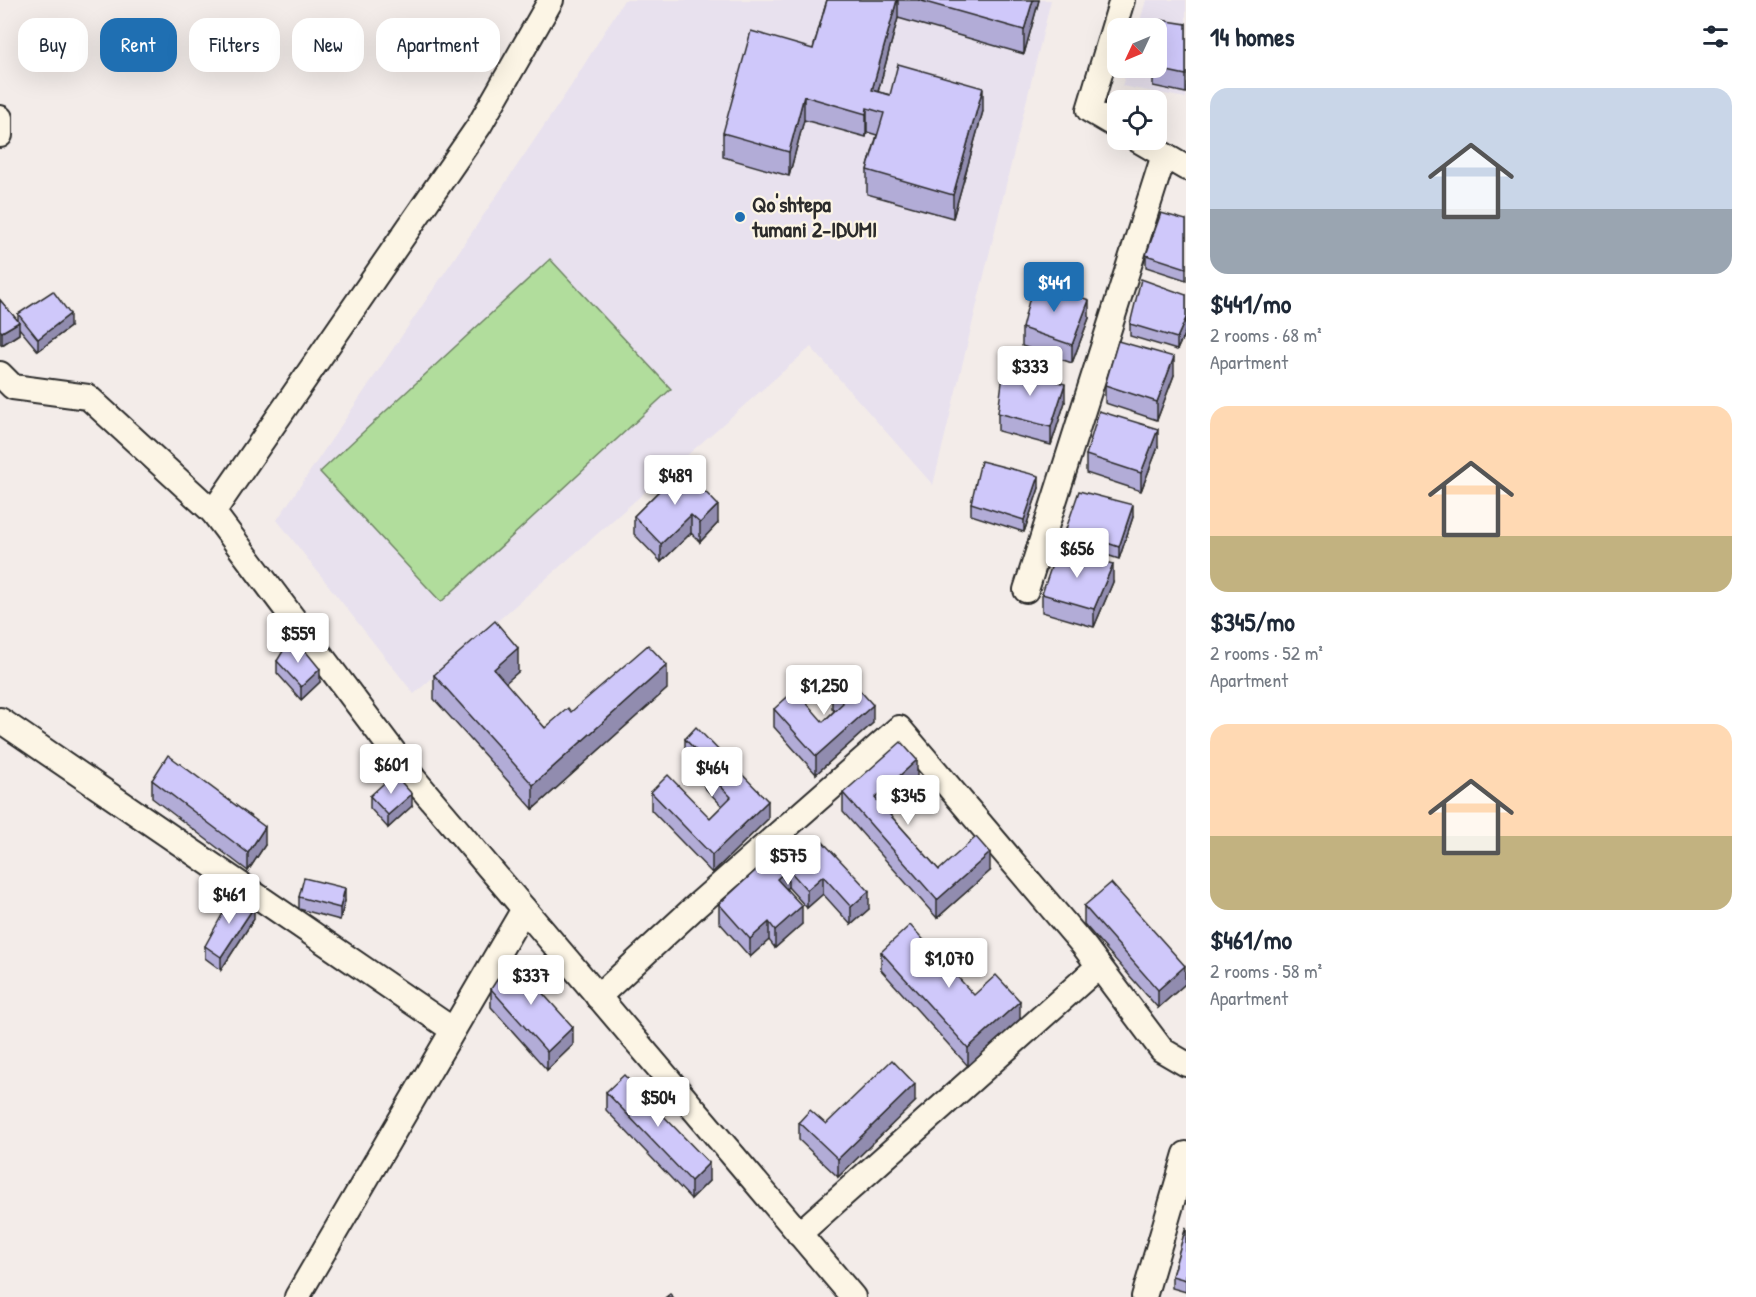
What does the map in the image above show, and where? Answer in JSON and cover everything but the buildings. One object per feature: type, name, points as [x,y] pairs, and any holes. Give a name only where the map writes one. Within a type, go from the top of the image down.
[{"type":"street","points":[[213,512],[479,126],[551,0]]},
{"type":"street","points":[[1107,121],[1089,110],[1122,0]]},
{"type":"street","points":[[0,118],[0,135]]},
{"type":"street","points":[[1155,150],[1186,168]]},
{"type":"street","points":[[1026,590],[1164,155]]},
{"type":"street","points":[[0,374],[14,387],[88,397],[213,512],[414,778],[853,1297]]},
{"type":"street","points":[[0,720],[453,1030]]},
{"type":"street","points":[[598,997],[695,907],[899,728],[1099,966],[1162,1050],[1186,1064]]},
{"type":"street","points":[[297,1297],[524,909]]},
{"type":"street","points":[[800,1234],[1099,966]]},
{"type":"street","points":[[1144,1297],[1186,1154]]},
{"type":"shaded area","name":"Qo'shtepa tumani 2-IDUMI","points":[[624,0],[1051,0],[933,485],[811,347],[414,694],[277,520],[571,86]]},
{"type":"shaded area","points":[[1146,0],[1186,0],[1186,98],[1167,94],[1167,90],[1143,90],[1122,86],[1125,78],[1167,78],[1167,18],[1141,18]]},
{"type":"green space","points":[[550,259],[671,389],[441,602],[320,472]]},
{"type":"place","name":"Qo'shtepa tumani 2-IDUMI","points":[[740,217]]}]
